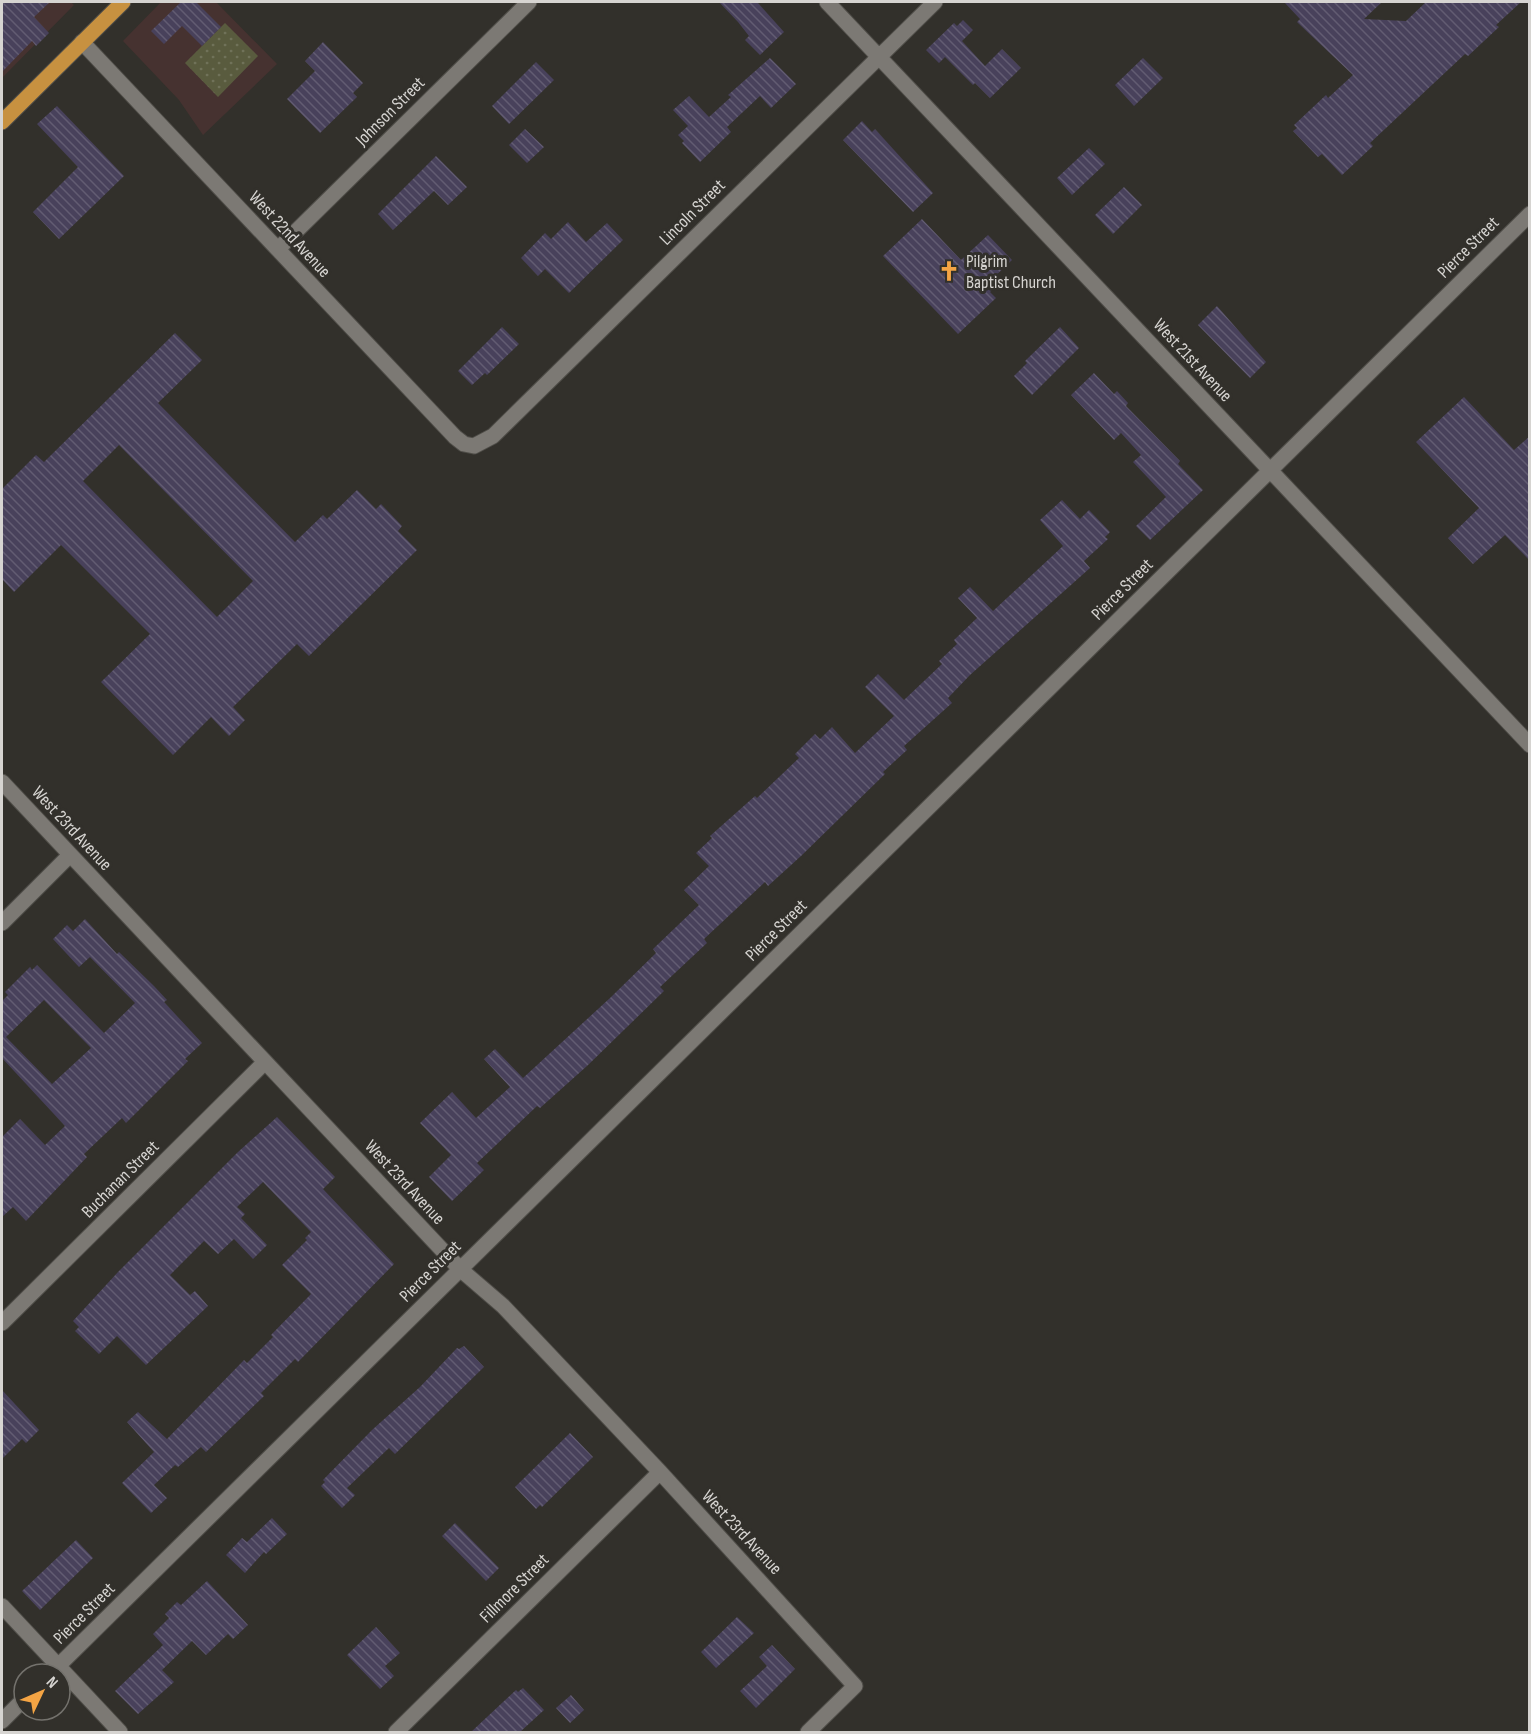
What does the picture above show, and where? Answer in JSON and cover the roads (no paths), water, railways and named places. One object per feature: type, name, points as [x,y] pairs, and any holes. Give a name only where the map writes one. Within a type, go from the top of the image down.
[{"type":"main road","points":[[2,122],[123,2]]},
{"type":"street","name":"Johnson Street","points":[[278,249],[529,2]]},
{"type":"street","name":"West 21st Avenue","points":[[828,2],[1530,745]]},
{"type":"street","name":"Lincoln Street","points":[[474,446],[493,436],[935,2]]},
{"type":"street","name":"West 22nd Avenue","points":[[82,42],[455,437],[464,444],[474,446]]},
{"type":"street","name":"Pierce Street","points":[[62,1662],[1530,214]]},
{"type":"street","name":"West 23rd Avenue","points":[[2,782],[460,1269],[503,1306],[660,1472],[855,1686],[808,1732]]},
{"type":"street","points":[[2,923],[70,855]]},
{"type":"street","name":"Buchanan Street","points":[[2,1323],[265,1062]]},
{"type":"street","name":"Fillmore Street","points":[[396,1732],[660,1472]]},
{"type":"street","points":[[2,1606],[48,1662]]},
{"type":"street","points":[[72,1687],[120,1732]]},
{"type":"place","name":"Pilgrim Baptist Church","points":[[949,271]]}]
